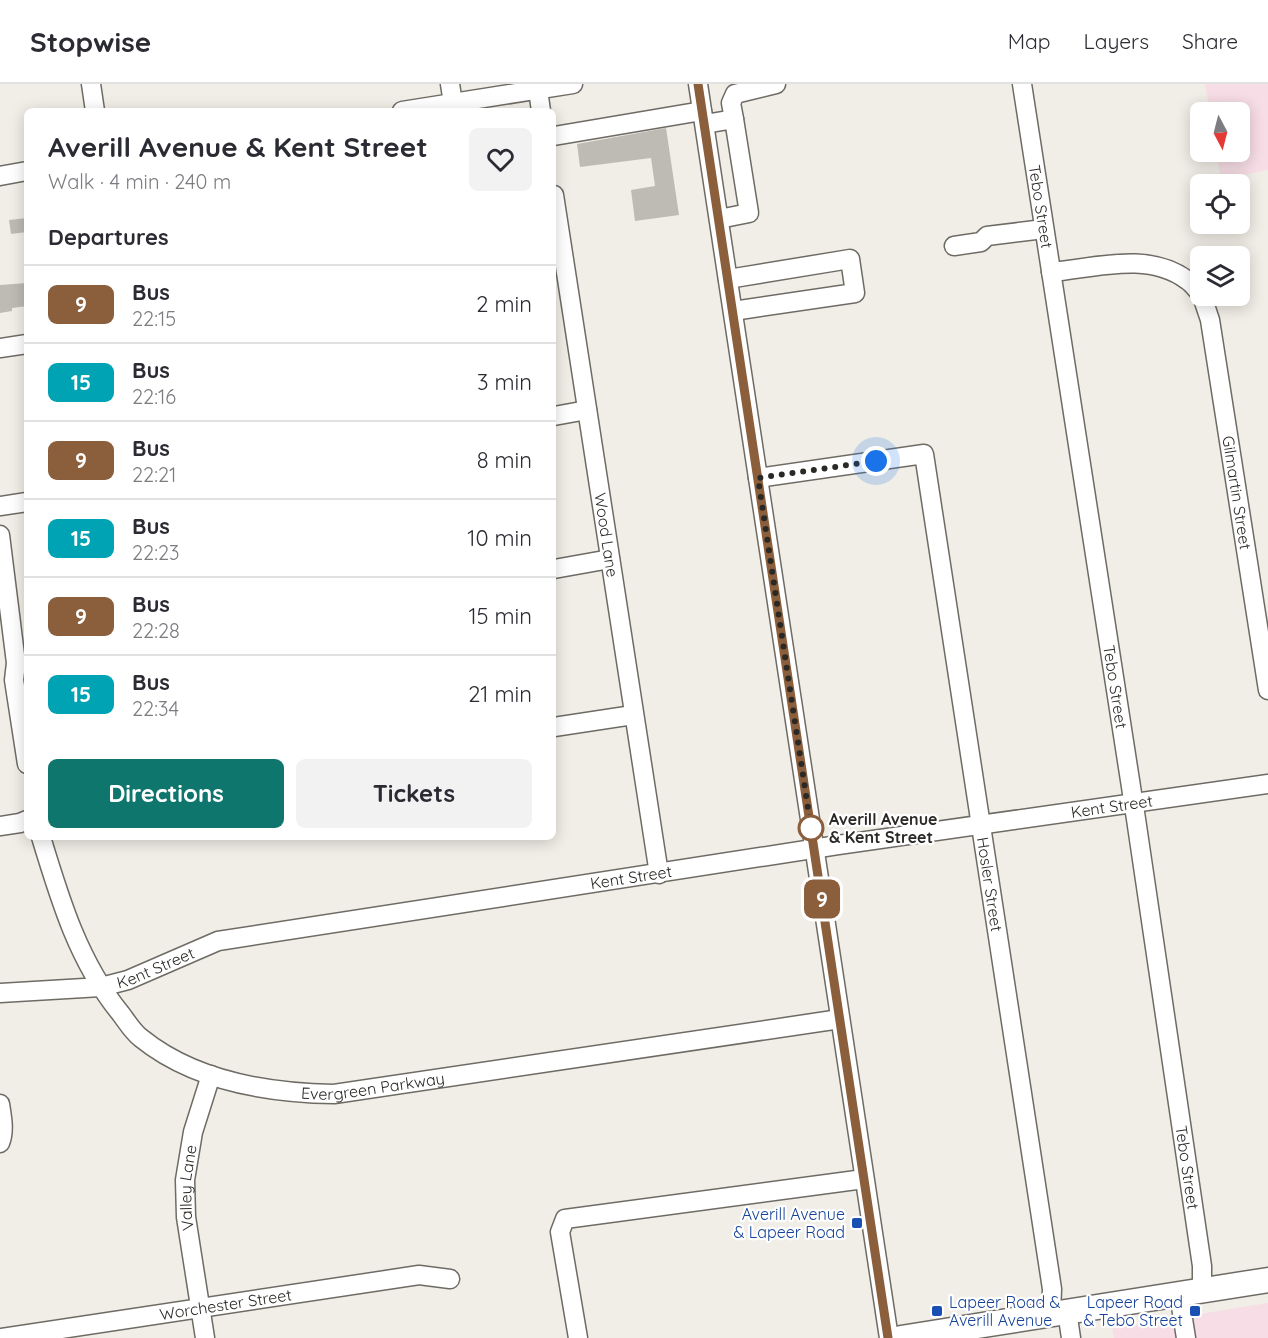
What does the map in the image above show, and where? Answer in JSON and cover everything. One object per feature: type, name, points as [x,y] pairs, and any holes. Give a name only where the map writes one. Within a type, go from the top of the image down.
[{"type":"main road","points":[[901,1338],[1268,1280]]},
{"type":"street","points":[[91,84],[95,108]]},
{"type":"street","points":[[450,84],[453,103]]},
{"type":"street","points":[[421,108],[519,88],[538,90],[567,84]]},
{"type":"street","points":[[698,84],[888,1338]]},
{"type":"street","name":"Tebo Street","points":[[1022,84],[1202,1266],[1190,1292],[1186,1338]]},
{"type":"street","points":[[719,219],[749,213],[731,103],[735,89],[764,85]]},
{"type":"street","points":[[538,90],[541,108]]},
{"type":"street","points":[[556,136],[704,118],[734,119]]},
{"type":"street","points":[[712,176],[742,171]]},
{"type":"street","points":[[0,176],[24,172]]},
{"type":"street","name":"Wood Lane","points":[[556,221],[559,259],[587,410],[658,874]]},
{"type":"street","points":[[954,246],[981,242],[987,236],[1044,229]]},
{"type":"street","points":[[728,279],[850,259],[855,293],[733,311]]},
{"type":"street","name":"Gilmartin Street","points":[[1051,272],[1130,262],[1158,266],[1190,282]]},
{"type":"street","name":"Gilmartin Street","points":[[1205,306],[1210,320],[1268,690]]},
{"type":"street","points":[[0,348],[24,344]]},
{"type":"street","points":[[556,416],[587,410]]},
{"type":"street","name":"Hosler Street","points":[[758,478],[924,454],[1052,1289],[1071,1338]]},
{"type":"street","points":[[0,506],[24,502]]},
{"type":"street","points":[[0,535],[14,680],[24,745]]},
{"type":"street","points":[[556,569],[610,560]]},
{"type":"street","points":[[556,727],[633,715]]},
{"type":"street","name":"Kent Street","points":[[0,993],[100,987],[128,980],[218,941],[980,824],[1268,784]]},
{"type":"street","points":[[0,826],[24,821]]},
{"type":"street","name":"Evergreen Parkway","points":[[42,840],[64,912],[100,987],[139,1037],[174,1061],[211,1075],[261,1088],[291,1093],[334,1094],[840,1019]]},
{"type":"street","name":"Valley Lane","points":[[205,1338],[186,1217],[185,1180],[193,1132],[211,1075]]},
{"type":"street","points":[[0,1104],[2,1121],[0,1143]]},
{"type":"street","points":[[578,1338],[560,1232],[565,1219],[864,1179]]},
{"type":"street","name":"Worchester Street","points":[[2,1338],[419,1275],[450,1279]]},
{"type":"shaded area","points":[[1205,84],[1268,84],[1268,170],[1249,174],[1220,174],[1218,162],[1250,162],[1250,102],[1208,102]]},
{"type":"shaded area","points":[[1268,1303],[1268,1338],[1114,1338],[1112,1328]]},
{"type":"building","points":[[666,128],[679,215],[635,221],[631,190],[655,186],[651,158],[580,167],[577,144]]},
{"type":"building","points":[[24,218],[24,232],[11,234],[9,220]]},
{"type":"building","points":[[24,283],[24,306],[0,313],[0,285]]},
{"type":"bus line","name":"9","points":[[698,84],[888,1338]]},
{"type":"place","name":"Averill Avenue & Kent Street","points":[[811,828]]},
{"type":"place","name":"Averill Avenue & Lapeer Road","points":[[857,1223]]},
{"type":"place","name":"Lapeer Road & Averill Avenue","points":[[937,1311]]},
{"type":"place","name":"Lapeer Road & Tebo Street","points":[[1195,1311]]},
{"type":"route","points":[[811,828],[758,478],[876,461]]}]
